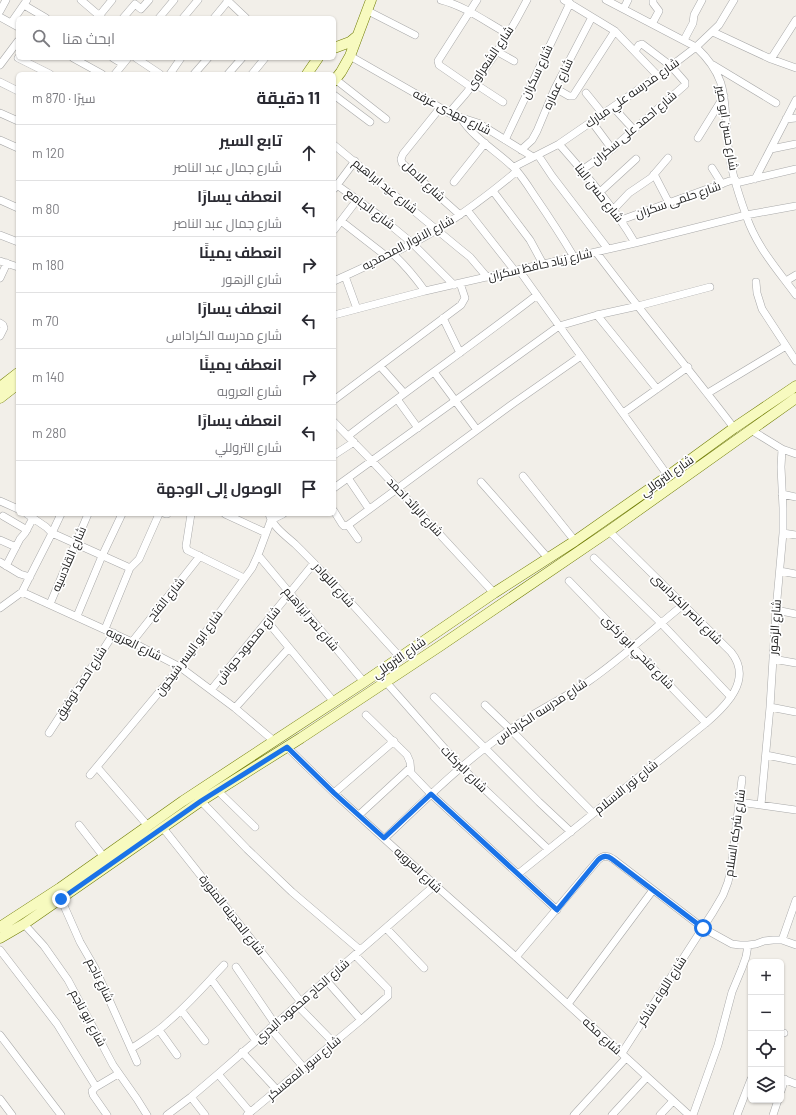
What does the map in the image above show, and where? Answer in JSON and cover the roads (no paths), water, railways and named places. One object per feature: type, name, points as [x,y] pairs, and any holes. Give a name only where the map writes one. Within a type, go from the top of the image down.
[{"type":"street","points":[[0,11],[6,0]]},
{"type":"street","points":[[81,0],[99,16]]},
{"type":"street","points":[[101,16],[112,0]]},
{"type":"street","points":[[124,16],[133,2],[141,8],[149,0]]},
{"type":"street","points":[[161,16],[174,0]]},
{"type":"street","points":[[185,16],[198,0]]},
{"type":"street","points":[[336,79],[350,56],[371,0]]},
{"type":"street","points":[[441,0],[449,2],[470,12],[508,34]]},
{"type":"street","points":[[477,0],[439,59],[438,63],[439,65],[503,102]]},
{"type":"street","name":"شارع الشعراوى","points":[[449,113],[473,85],[508,34],[527,0]]},
{"type":"street","name":"شارع حسن ابو صير","points":[[608,0],[696,47],[711,64],[719,79],[724,96],[728,145],[736,181],[750,226],[762,249],[796,295]]},
{"type":"street","points":[[624,8],[628,0]]},
{"type":"street","points":[[652,24],[659,11],[653,3],[654,0]]},
{"type":"street","points":[[684,40],[694,23],[694,15],[702,0]]},
{"type":"street","name":"شارع مدرسه علي مبارك","points":[[516,169],[559,144],[592,122],[658,76],[696,47],[719,25],[734,0]]},
{"type":"street","points":[[216,16],[228,1],[243,16]]},
{"type":"street","points":[[11,23],[26,2],[44,16]]},
{"type":"street","points":[[567,2],[615,31],[658,76]]},
{"type":"street","name":"شارع سكران","points":[[505,140],[567,2]]},
{"type":"street","points":[[368,11],[415,34]]},
{"type":"street","name":"شارع عماره","points":[[521,150],[532,140],[537,131],[555,88],[592,16]]},
{"type":"street","points":[[0,17],[16,26]]},
{"type":"street","points":[[771,59],[796,20]]},
{"type":"street","points":[[555,88],[569,96],[573,96],[615,31]]},
{"type":"street","points":[[713,32],[771,59],[796,68]]},
{"type":"street","points":[[336,47],[350,42],[356,37]]},
{"type":"street","points":[[0,65],[16,44]]},
{"type":"street","points":[[635,51],[640,44],[642,44],[671,66]]},
{"type":"street","points":[[496,51],[514,61]]},
{"type":"street","points":[[9,54],[16,57]]},
{"type":"street","name":"شارع مهدى عرفه","points":[[350,56],[449,113],[478,123],[521,150],[536,156]]},
{"type":"street","points":[[22,60],[46,72]]},
{"type":"street","points":[[77,60],[98,72]]},
{"type":"street","points":[[139,60],[157,72]]},
{"type":"street","points":[[171,72],[180,60]]},
{"type":"street","points":[[196,72],[206,60]]},
{"type":"street","points":[[230,72],[240,60]]},
{"type":"street","points":[[254,72],[263,60]]},
{"type":"street","points":[[308,72],[317,60]]},
{"type":"street","points":[[117,72],[126,61]]},
{"type":"street","points":[[711,64],[776,102]]},
{"type":"street","name":"شارع احمد على سكران","points":[[582,170],[612,149],[685,85],[685,82],[671,66]]},
{"type":"street","points":[[336,81],[386,119]]},
{"type":"street","points":[[0,82],[16,90]]},
{"type":"street","points":[[586,93],[603,114]]},
{"type":"street","points":[[336,96],[370,122]]},
{"type":"street","points":[[698,138],[724,96]]},
{"type":"street","points":[[755,179],[796,100]]},
{"type":"street","points":[[613,107],[634,130]]},
{"type":"street","name":"شارع الامل","points":[[440,108],[401,156],[401,160],[402,163],[460,215]]},
{"type":"street","points":[[0,114],[16,121]]},
{"type":"street","points":[[461,118],[466,126],[516,169],[574,257]]},
{"type":"street","points":[[786,119],[796,118]]},
{"type":"street","points":[[592,122],[612,149]]},
{"type":"street","points":[[0,140],[16,147]]},
{"type":"street","points":[[454,182],[485,143]]},
{"type":"street","name":"شارع حسن البنا","points":[[559,144],[600,192],[635,243]]},
{"type":"street","points":[[771,149],[796,144]]},
{"type":"street","name":"شارع عيد ابراهيم","points":[[336,148],[355,161],[438,229],[470,257],[487,277]]},
{"type":"street","points":[[536,156],[608,249]]},
{"type":"street","points":[[613,210],[629,193],[646,182],[668,158]]},
{"type":"street","points":[[600,192],[636,159]]},
{"type":"street","points":[[336,187],[355,161]]},
{"type":"street","points":[[712,168],[722,184]]},
{"type":"street","name":"شارع الانوار المحمديه","points":[[336,280],[389,255],[438,229],[493,191],[516,169]]},
{"type":"street","name":"شارع حلمى سكران","points":[[620,220],[722,184],[755,179],[796,169]]},
{"type":"street","points":[[654,174],[670,203]]},
{"type":"street","name":"شارع الجامع","points":[[336,187],[358,200],[412,243],[457,284]]},
{"type":"street","points":[[493,191],[530,240],[543,264]]},
{"type":"street","points":[[0,200],[16,207]]},
{"type":"street","points":[[336,227],[358,200]]},
{"type":"street","name":"شارع زياد حافظ سكران","points":[[336,314],[425,291],[635,243],[746,214],[796,206]]},
{"type":"street","points":[[467,210],[537,295],[668,476]]},
{"type":"street","points":[[341,220],[405,265],[416,277],[425,291]]},
{"type":"street","points":[[0,235],[16,241]]},
{"type":"street","points":[[596,252],[688,367],[734,428]]},
{"type":"street","points":[[0,278],[4,262],[16,266]]},
{"type":"street","points":[[786,281],[796,275]]},
{"type":"street","points":[[345,276],[357,309]]},
{"type":"street","points":[[756,282],[757,293],[762,309],[796,360]]},
{"type":"street","points":[[336,399],[464,303],[465,298],[457,284]]},
{"type":"street","points":[[336,487],[559,326],[710,287]]},
{"type":"street","points":[[348,436],[537,295]]},
{"type":"street","points":[[597,315],[657,389]]},
{"type":"street","points":[[443,318],[460,353]]},
{"type":"street","points":[[0,323],[4,328],[0,336]]},
{"type":"street","points":[[708,393],[786,346]]},
{"type":"street","points":[[336,514],[342,524],[346,526],[348,525],[581,356]]},
{"type":"street","points":[[380,366],[404,393]]},
{"type":"street","points":[[623,413],[688,367]]},
{"type":"street","points":[[434,372],[477,430]]},
{"type":"street","points":[[0,387],[16,375]]},
{"type":"street","points":[[0,398],[16,386]]},
{"type":"street","name":"شارع التروللي","points":[[0,927],[48,896],[183,801],[364,682],[494,593],[575,541],[734,428],[796,386]]},
{"type":"street","name":"شارع التروللي","points":[[0,938],[61,899],[201,801],[287,747],[440,646],[609,531],[796,398]]},
{"type":"street","points":[[397,399],[418,428]]},
{"type":"street","name":"شارع الرائد احمد","points":[[336,424],[398,488],[494,593]]},
{"type":"street","points":[[751,430],[782,449],[796,454]]},
{"type":"street","points":[[336,454],[354,442]]},
{"type":"street","name":"شارع الزهور","points":[[761,805],[783,533],[781,467],[782,449]]},
{"type":"street","points":[[523,476],[575,541]]},
{"type":"street","points":[[348,478],[369,509]]},
{"type":"street","points":[[481,482],[548,558]]},
{"type":"street","points":[[782,494],[796,496]]},
{"type":"street","points":[[0,501],[16,508]]},
{"type":"street","points":[[3,516],[27,530]]},
{"type":"street","points":[[30,516],[52,533],[130,568]]},
{"type":"street","points":[[0,608],[22,592],[60,516]]},
{"type":"street","name":"شارع القادسيه","points":[[50,604],[87,516]]},
{"type":"street","points":[[77,616],[102,556],[121,516]]},
{"type":"street","points":[[105,629],[130,568],[139,559],[158,516]]},
{"type":"street","points":[[191,516],[186,548],[187,550],[244,578]]},
{"type":"street","points":[[229,516],[266,533]]},
{"type":"street","name":"شارع ابو اليسر شيخون","points":[[90,775],[180,667],[252,568],[266,533],[270,517]]},
{"type":"street","name":"شارع اللوادر","points":[[270,517],[277,528],[314,563],[400,657]]},
{"type":"street","points":[[30,577],[20,574],[3,564],[16,547],[33,518]]},
{"type":"street","points":[[348,525],[358,539]]},
{"type":"street","name":"شارع ناصر الكرداسى","points":[[609,531],[736,658],[739,667],[739,676],[737,685],[731,697]]},
{"type":"street","points":[[783,533],[796,535]]},
{"type":"street","points":[[0,540],[16,547]]},
{"type":"street","name":"شارع نصر ابراهيم","points":[[258,555],[364,682]]},
{"type":"street","name":"شارع الفتح","points":[[132,642],[200,556]]},
{"type":"street","points":[[594,558],[661,623],[731,697]]},
{"type":"street","name":"شارع محمود حواش","points":[[212,690],[314,563]]},
{"type":"street","points":[[780,571],[796,574]]},
{"type":"street","name":"شارع فتحي ابو زكرى","points":[[569,581],[706,723]]},
{"type":"street","name":"شارع العروبه","points":[[22,592],[114,633],[180,667],[235,708],[274,742]]},
{"type":"street","name":"شارع مدرسه الكراداس","points":[[384,838],[461,767],[485,748],[510,729],[589,681],[683,605]]},
{"type":"street","points":[[776,610],[796,614]]},
{"type":"street","points":[[267,621],[334,702]]},
{"type":"street","name":"شارع احمد توفيق","points":[[49,733],[114,633]]},
{"type":"street","points":[[432,635],[440,646]]},
{"type":"street","points":[[235,708],[289,648]]},
{"type":"street","points":[[773,659],[796,663]]},
{"type":"street","name":"شارع البركات","points":[[386,682],[461,767],[548,850]]},
{"type":"street","points":[[434,697],[571,832]]},
{"type":"street","name":"شارع نور الاسلام","points":[[518,874],[706,723],[731,697]]},
{"type":"street","points":[[485,705],[593,814]]},
{"type":"street","points":[[770,707],[796,712]]},
{"type":"street","points":[[366,715],[407,755],[412,774],[431,794],[557,910]]},
{"type":"street","points":[[334,793],[394,741]]},
{"type":"street","name":"شارع العروبه","points":[[287,747],[334,793],[435,886],[516,957]]},
{"type":"street","points":[[766,756],[796,761]]},
{"type":"street","points":[[97,766],[148,826]]},
{"type":"street","points":[[359,815],[410,768]]},
{"type":"street","name":"شارع شركه السلام","points":[[703,928],[723,895],[728,882],[742,779]]},
{"type":"street","points":[[218,790],[256,827]]},
{"type":"street","points":[[201,801],[247,849],[357,952]]},
{"type":"street","points":[[739,802],[796,810]]},
{"type":"street","points":[[79,824],[104,857]]},
{"type":"street","name":"شارع المدينه المنورة","points":[[163,828],[299,1004],[334,1043]]},
{"type":"street","points":[[516,957],[603,856],[610,857],[703,928],[732,944],[748,945],[764,941],[782,940],[796,945]]},
{"type":"street","name":"شارع الحاج محمود البدري","points":[[167,1115],[218,1074],[435,886]]},
{"type":"street","points":[[568,1004],[653,890]]},
{"type":"street","name":"شارع ناجم","points":[[61,899],[80,942],[95,968],[137,1062]]},
{"type":"street","points":[[782,940],[796,900]]},
{"type":"street","name":"شارع ابو ناجم","points":[[24,924],[44,946],[68,980],[118,1074],[137,1099],[144,1114]]},
{"type":"street","points":[[386,928],[424,968]]},
{"type":"street","name":"شارع اللواء شاكر","points":[[574,1115],[624,1056],[703,928]]},
{"type":"street","points":[[693,1115],[718,1045],[732,992],[746,958],[748,945]]},
{"type":"street","points":[[0,950],[57,1024],[96,1087]]},
{"type":"street","name":"شارع سور المعسكر","points":[[249,1114],[388,996],[388,989],[357,952]]},
{"type":"street","name":"شارع مكه","points":[[516,957],[688,1115]]},
{"type":"street","points":[[131,1049],[159,1030],[181,1010],[224,965]]},
{"type":"street","points":[[236,967],[272,1026],[304,1068]]},
{"type":"street","points":[[211,979],[256,1041]]},
{"type":"street","points":[[326,980],[361,1020]]},
{"type":"street","points":[[181,1010],[205,1041]]},
{"type":"street","points":[[159,1030],[177,1055]]},
{"type":"street","points":[[0,1035],[61,1115]]},
{"type":"street","points":[[242,1052],[277,1090]]},
{"type":"street","points":[[107,1115],[93,1095],[92,1091],[118,1074]]},
{"type":"street","points":[[218,1074],[249,1114]]},
{"type":"street","points":[[612,1115],[647,1077]]},
{"type":"street","points":[[784,1079],[796,1084]]},
{"type":"street","points":[[737,1115],[748,1086]]},
{"type":"street","points":[[191,1097],[205,1115]]},
{"type":"street","points":[[660,1115],[673,1101]]},
{"type":"street","points":[[1,1102],[12,1115]]},
{"type":"street","points":[[772,1115],[777,1103]]}]
